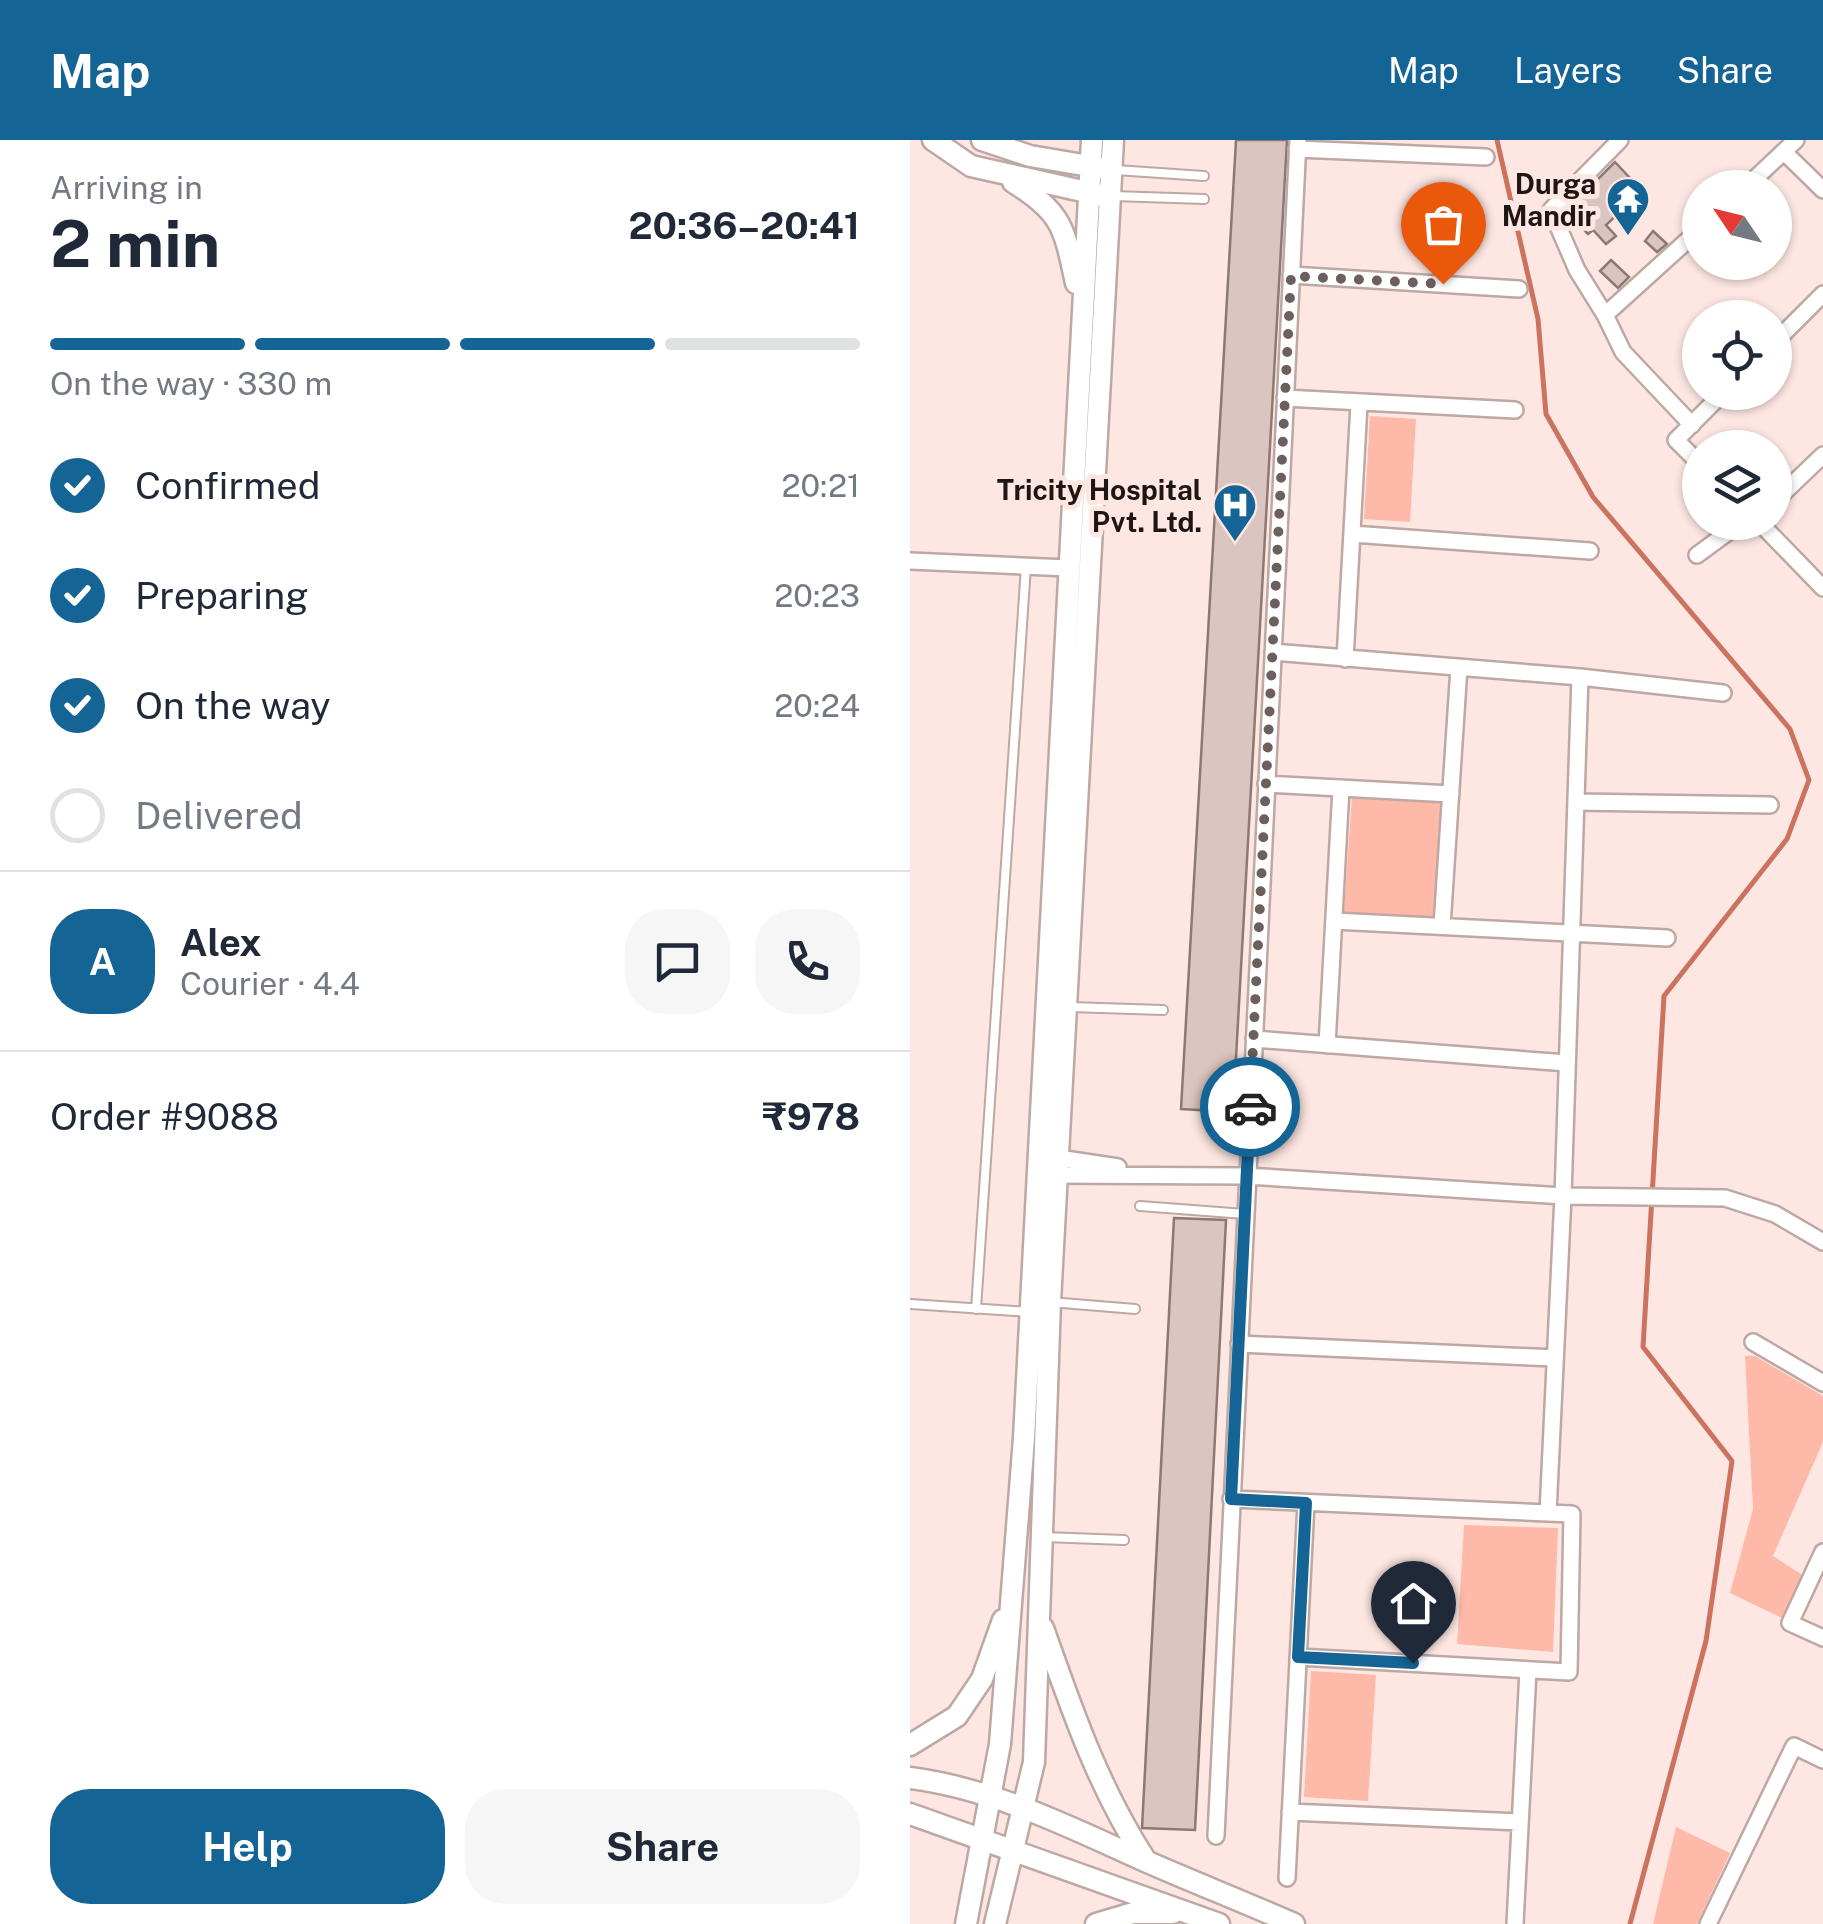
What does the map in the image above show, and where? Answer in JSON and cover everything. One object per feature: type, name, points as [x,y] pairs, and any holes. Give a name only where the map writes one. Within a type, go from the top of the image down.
[{"type":"main road","points":[[933,140],[971,166],[1108,196]]},
{"type":"main road","points":[[982,140],[1008,150],[1101,168]]},
{"type":"main road","points":[[1008,150],[1035,140]]},
{"type":"main road","points":[[966,1924],[1000,1744],[1030,1312],[1066,1007],[1108,196],[1092,140]]},
{"type":"main road","points":[[995,1924],[1034,1762],[1068,568],[1087,193],[1113,140]]},
{"type":"main road","points":[[999,173],[1044,201],[1065,232],[1082,314]]},
{"type":"main road","points":[[910,1746],[957,1716],[982,1679],[1012,1592]]},
{"type":"main road","points":[[1039,1616],[1082,1739],[1116,1814],[1146,1861]]},
{"type":"main road","points":[[910,1778],[955,1784],[1062,1821],[1294,1924]]},
{"type":"main road","points":[[910,1814],[1216,1923]]},
{"type":"main road","points":[[1096,1924],[1133,1913],[1190,1913]]},
{"type":"street","points":[[1613,144],[1551,210],[1577,270],[1606,315],[1623,352],[1692,425]]},
{"type":"street","points":[[1216,1836],[1298,145],[1486,157]]},
{"type":"street","points":[[1765,170],[1791,146],[1823,190]]},
{"type":"street","points":[[1606,315],[1682,245]]},
{"type":"street","points":[[1291,276],[1519,288]]},
{"type":"street","points":[[1792,325],[1823,294]]},
{"type":"street","points":[[1285,398],[1515,410]]},
{"type":"street","points":[[1345,659],[1359,404]]},
{"type":"street","points":[[1687,430],[1707,410]]},
{"type":"street","points":[[1792,485],[1823,455]]},
{"type":"street","points":[[1352,534],[1590,551]]},
{"type":"street","points":[[1697,555],[1717,540]]},
{"type":"street","points":[[1776,540],[1823,588]]},
{"type":"street","points":[[910,561],[1068,568]]},
{"type":"street","points":[[1272,652],[1722,693]]},
{"type":"street","points":[[1442,926],[1460,667]]},
{"type":"street","points":[[1548,1513],[1580,678]]},
{"type":"street","points":[[1266,784],[1451,794]]},
{"type":"street","points":[[1327,1045],[1341,788]]},
{"type":"street","points":[[1576,802],[1770,805]]},
{"type":"street","points":[[1334,921],[1667,938]]},
{"type":"street","points":[[1254,1039],[1568,1063]]},
{"type":"street","points":[[1048,1166],[1563,1196],[1724,1198],[1775,1214],[1823,1242]]},
{"type":"street","points":[[1753,1342],[1823,1383]]},
{"type":"street","points":[[1239,1344],[1555,1358]]},
{"type":"street","points":[[1231,1499],[1572,1514],[1570,1672],[1298,1657]]},
{"type":"street","points":[[1287,1878],[1306,1503]]},
{"type":"street","points":[[1823,1552],[1790,1623],[1823,1638]]},
{"type":"street","points":[[1515,1924],[1528,1670]]},
{"type":"street","points":[[1708,1924],[1794,1746],[1823,1760]]},
{"type":"street","points":[[1290,1812],[1520,1822]]},
{"type":"lane","points":[[1101,168],[1204,176]]},
{"type":"lane","points":[[1108,196],[1204,199]]},
{"type":"lane","points":[[976,1308],[1026,566]]},
{"type":"lane","points":[[1066,1007],[1163,1010]]},
{"type":"lane","points":[[1140,1206],[1245,1214]]},
{"type":"lane","points":[[1050,1302],[1135,1309]]},
{"type":"lane","points":[[910,1304],[1030,1312]]},
{"type":"lane","points":[[1041,1536],[1124,1540]]},
{"type":"shaded area","points":[[1370,416],[1416,419],[1410,522],[1364,519]]},
{"type":"shaded area","points":[[1352,796],[1443,802],[1436,918],[1344,912]]},
{"type":"shaded area","points":[[1745,1356],[1755,1356],[1823,1396],[1823,1442],[1773,1556],[1807,1578],[1786,1620],[1730,1593],[1753,1509]]},
{"type":"shaded area","points":[[1464,1525],[1558,1528],[1553,1652],[1457,1644]]},
{"type":"shaded area","points":[[1311,1671],[1376,1675],[1368,1801],[1304,1797]]},
{"type":"shaded area","points":[[1676,1827],[1730,1853],[1697,1924],[1653,1924]]},
{"type":"building","points":[[1236,140],[1287,140],[1233,1112],[1181,1109]]},
{"type":"building","points":[[1615,162],[1642,191],[1606,225],[1616,236],[1606,244],[1593,230],[1588,234],[1566,211]]},
{"type":"building","points":[[1653,231],[1667,244],[1657,252],[1645,241]]},
{"type":"building","points":[[1611,260],[1629,277],[1618,288],[1600,271]]},
{"type":"building","points":[[1174,1218],[1226,1220],[1195,1830],[1142,1828]]},
{"type":"waterway","points":[[1497,140],[1538,319],[1546,414],[1593,497],[1790,729],[1809,780],[1787,839],[1664,996],[1643,1347],[1732,1461],[1706,1641],[1630,1924]]},
{"type":"way so far","points":[[1250,1107],[1291,276],[1443,284]]},
{"type":"place","name":"Durga Mandir","points":[[1628,237]]},
{"type":"place","name":"Tricity Hospital Pvt. Ltd.","points":[[1235,543]]},
{"type":"route","points":[[1250,1107],[1231,1499],[1306,1503],[1298,1657],[1413,1663]]}]
